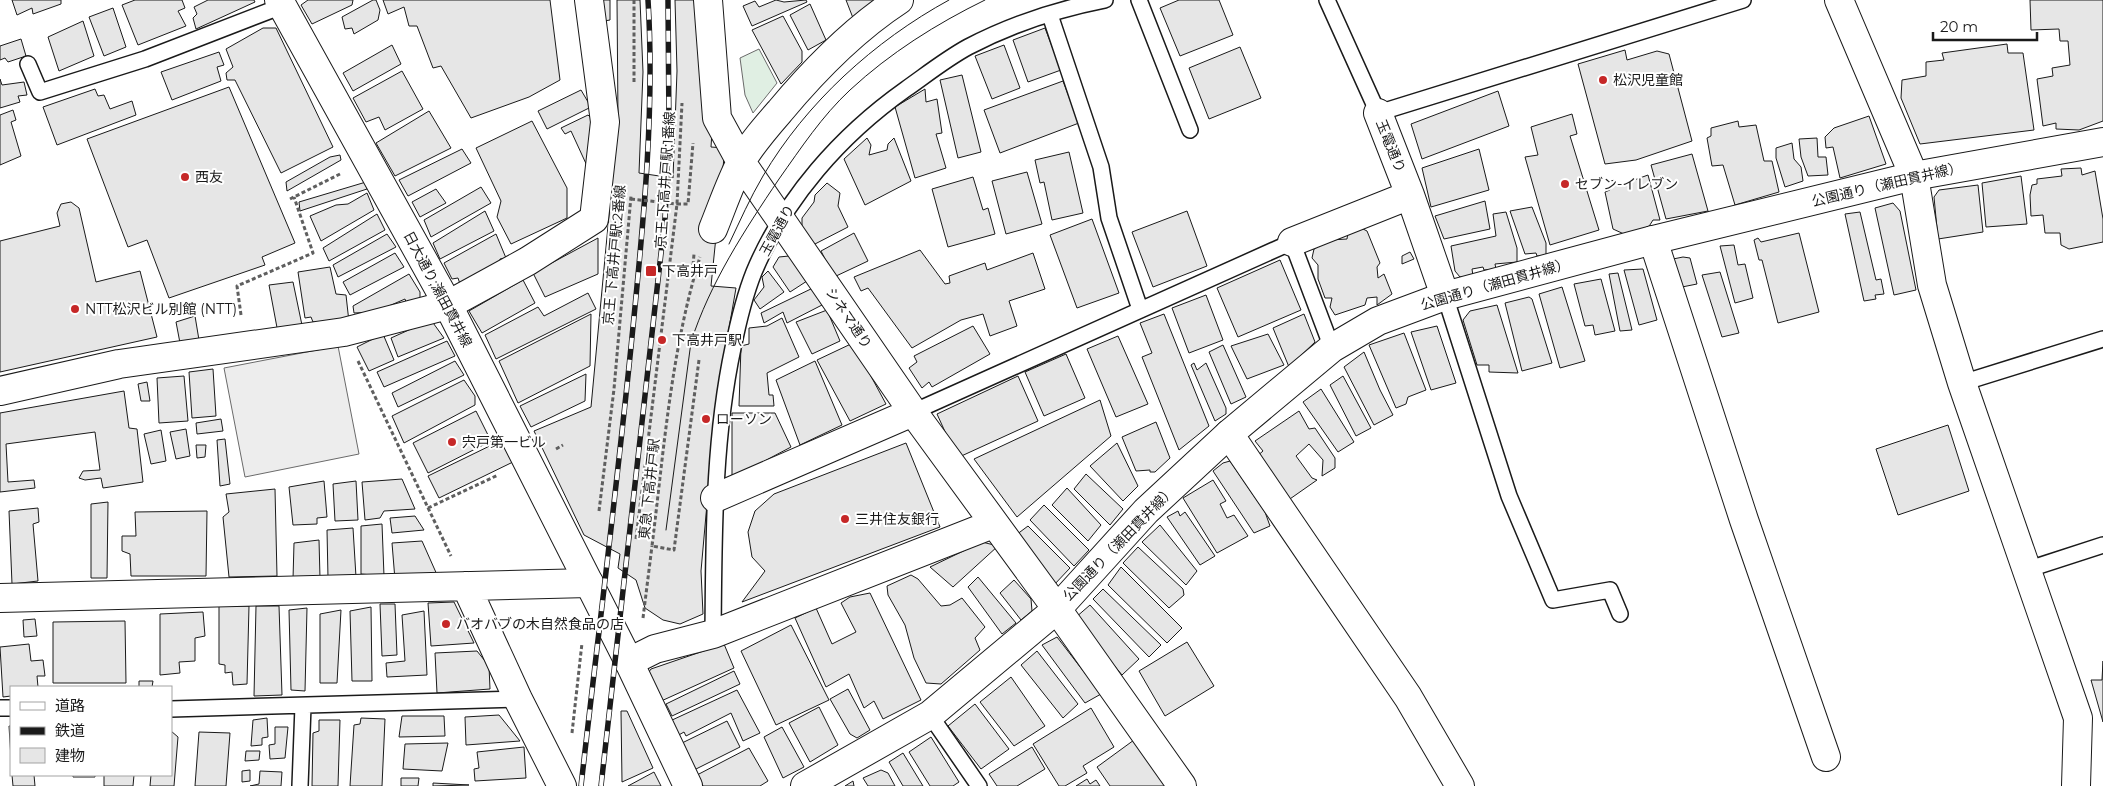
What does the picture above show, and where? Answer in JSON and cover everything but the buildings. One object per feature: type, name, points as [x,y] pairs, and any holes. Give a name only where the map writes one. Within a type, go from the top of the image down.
[{"type":"street","points":[[0,391],[119,364],[344,332],[448,305],[528,261],[594,219],[605,122],[589,0]]},
{"type":"street","name":"シネマ通り","points":[[708,0],[717,118],[741,162],[765,200],[782,220],[913,412],[993,524],[1057,609],[1182,786]]},
{"type":"street","points":[[713,229],[741,162],[764,130],[797,90],[870,20],[899,0]]},
{"type":"street","points":[[1839,0],[1914,176],[1932,285],[1962,383],[2078,718],[2076,786]]},
{"type":"street","name":"日大通り;瀬田貫井線","points":[[281,3],[448,305],[629,662]]},
{"type":"street","name":"玉電通り","points":[[1378,113],[1410,195],[1445,296]]},
{"type":"street","name":"公園通り（瀬田貫井線）","points":[[805,786],[930,716],[1057,609],[1146,511],[1229,434],[1332,348],[1378,321],[1445,296],[1653,240],[1914,176],[2103,142]]},
{"type":"street","points":[[1292,242],[1410,195]]},
{"type":"street","points":[[1653,240],[1744,520],[1826,757]]},
{"type":"street","points":[[715,498],[913,412]]},
{"type":"street","points":[[1229,434],[1408,697],[1460,786]]},
{"type":"street","points":[[688,786],[629,662],[655,649],[713,634],[993,524]]},
{"type":"street","points":[[0,598],[589,583]]},
{"type":"street","points":[[466,586],[518,699],[562,786]]},
{"type":"lane","name":"玉電通り","points":[[713,634],[715,498],[720,419],[740,318],[754,272],[799,191],[853,131],[888,102],[968,48],[1009,29],[1050,15],[1105,0]]},
{"type":"lane","points":[[1139,0],[1190,130]]},
{"type":"lane","name":"玉電通り","points":[[1327,0],[1378,113]]},
{"type":"lane","points":[[1378,113],[1743,0]]},
{"type":"lane","points":[[28,64],[40,92],[145,59],[281,3]]},
{"type":"lane","points":[[1050,15],[1101,168],[1109,218],[1140,309]]},
{"type":"lane","points":[[913,412],[1292,242],[1332,348]]},
{"type":"lane","points":[[1445,296],[1508,496],[1553,600],[1610,590],[1620,614]]},
{"type":"lane","points":[[1962,383],[2103,338]]},
{"type":"lane","points":[[2026,570],[2103,545]]},
{"type":"lane","points":[[172,709],[518,699]]},
{"type":"lane","points":[[300,786],[303,706]]},
{"type":"lane","points":[[930,716],[978,786]]},
{"type":"path","points":[[634,0],[634,90]]},
{"type":"path","name":"京王 下高井戸駅;1番線","points":[[636,540],[677,204],[682,97]]},
{"type":"path","points":[[631,199],[688,204],[693,134]]},
{"type":"path","points":[[245,346],[237,286],[313,253],[292,198],[368,160]]},
{"type":"path","name":"京王 下高井戸駅:2番線","points":[[599,511],[614,389],[631,189]]},
{"type":"path","name":"東急 下高井戸駅","points":[[699,360],[674,550],[652,546],[675,356],[691,286],[702,251],[713,229]]},
{"type":"path","points":[[691,286],[695,248]]},
{"type":"path","points":[[344,332],[466,586]]},
{"type":"path","points":[[428,508],[528,462]]},
{"type":"path","points":[[629,662],[640,645],[652,546]]},
{"type":"path","points":[[571,738],[582,641]]},
{"type":"green space","points":[[759,49],[777,83],[753,113],[745,95],[740,58]]},
{"type":"shaded area","points":[[338,346],[359,454],[245,477],[224,368]]},
{"type":"tram line","points":[[729,244],[749,201],[780,149],[821,99],[869,54],[921,16],[949,0]]},
{"type":"tram line","points":[[666,530],[691,342],[718,278],[753,218],[821,121],[850,90],[865,76],[914,40],[985,0]]},
{"type":"railway","points":[[581,786],[620,449],[644,211],[650,84],[648,0]]},
{"type":"railway","points":[[601,786],[665,218],[669,129],[668,0]]},
{"type":"place","name":"松沢児童館","points":[[1603,80]]},
{"type":"place","name":"西友","points":[[185,177]]},
{"type":"place","name":"セブン-イレブン","points":[[1565,184]]},
{"type":"place","name":"下高井戸","points":[[651,271]]},
{"type":"place","name":"NTT松沢ビル別館 (NTT)","points":[[75,309]]},
{"type":"place","name":"下高井戸駅","points":[[662,340]]},
{"type":"place","name":"ローソン","points":[[706,419]]},
{"type":"place","name":"宍戸第一ビル","points":[[452,442]]},
{"type":"place","name":"三井住友銀行","points":[[845,519]]},
{"type":"place","name":"バオバブの木自然食品の店","points":[[446,624]]}]
